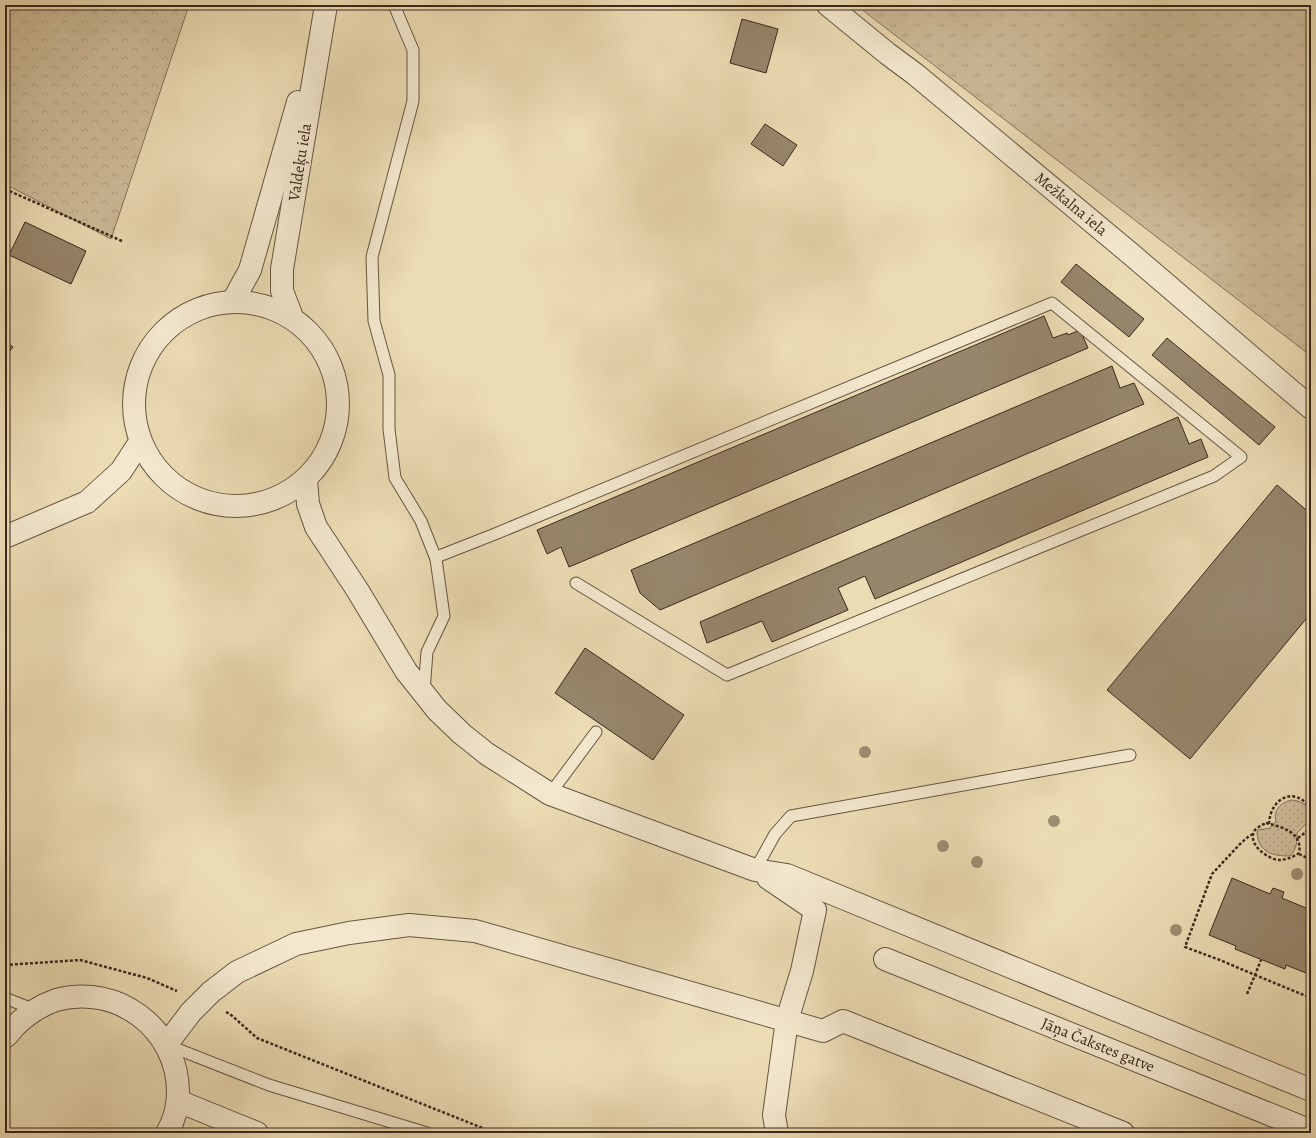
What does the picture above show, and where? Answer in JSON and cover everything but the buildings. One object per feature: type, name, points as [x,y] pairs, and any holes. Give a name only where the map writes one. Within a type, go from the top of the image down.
[{"type":"street","name":"Valdeķu iela","points":[[233,301],[250,270],[326,5]]},
{"type":"street","name":"Valdeķu iela","points":[[292,317],[282,291],[282,269],[326,5]]},
{"type":"street","name":"Mežkalna iela","points":[[828,5],[915,74],[1132,255],[1311,408]]},
{"type":"street","name":"Valdeķu iela","points":[[233,301],[264,304],[292,317],[312,334],[328,357],[337,382],[339,408],[334,435],[323,459],[306,480],[284,495],[258,504],[232,506],[211,504],[192,496],[170,483],[153,464],[140,442],[133,414],[134,386],[143,360],[158,336],[180,317],[205,305],[233,301]]},
{"type":"street","points":[[5,538],[87,502],[121,471],[140,442]]},
{"type":"street","points":[[306,480],[308,504],[316,527],[358,591],[406,671],[437,710],[462,734],[487,754],[550,794],[756,870],[787,875],[1311,1090]]},
{"type":"street","points":[[756,870],[815,910],[802,971],[787,1020],[774,1115],[777,1133]]},
{"type":"street","points":[[166,1045],[191,1012],[212,992],[237,972],[296,944],[349,933],[409,924],[475,931],[823,1031],[843,1021],[1122,1133]]},
{"type":"street","name":"Jāņa Čakstes gatve","points":[[886,959],[1311,1132]]},
{"type":"street","points":[[6,1037],[16,1025],[34,1010],[56,1000],[79,997],[102,998],[124,1005],[148,1022],[166,1045],[174,1062],[178,1082],[178,1101],[172,1125],[167,1133]]},
{"type":"street","points":[[178,1101],[257,1133]]},
{"type":"lane","points":[[394,5],[413,50],[413,101],[372,257],[374,321],[389,375],[389,429],[395,478],[420,521],[436,559],[444,616],[427,652],[424,693]]},
{"type":"lane","points":[[436,559],[440,556],[1052,303],[1240,456],[1214,476],[727,675],[576,583]]},
{"type":"lane","points":[[550,794],[596,732]]},
{"type":"lane","points":[[756,870],[775,834],[791,816],[1130,755]]},
{"type":"lane","points":[[5,998],[34,1010]]},
{"type":"lane","points":[[166,1045],[269,1085],[427,1133]]},
{"type":"path","points":[[5,189],[122,241]]},
{"type":"path","points":[[1270,824],[1272,811],[1275,804],[1279,800],[1290,796],[1299,798],[1307,802],[1311,809]]},
{"type":"path","points":[[1253,834],[1254,842],[1258,848],[1265,855],[1272,858],[1278,860],[1292,858],[1299,853],[1301,846],[1298,838],[1283,828],[1266,823],[1256,829],[1253,834],[1240,844],[1212,874],[1185,947],[1311,998]]},
{"type":"path","points":[[1298,838],[1311,826]]},
{"type":"path","points":[[1299,853],[1311,860]]},
{"type":"path","points":[[5,965],[80,960],[147,978],[181,993]]},
{"type":"path","points":[[1247,994],[1261,960]]},
{"type":"path","points":[[223,1011],[230,1014],[257,1038],[495,1133]]},
{"type":"green space","points":[[5,5],[189,5],[111,239],[5,184]]},
{"type":"green space","points":[[856,5],[1311,5],[1311,356]]},
{"type":"green space","points":[[1291,800],[1298,801],[1306,805],[1309,815],[1308,822],[1297,833],[1297,842],[1290,856],[1272,854],[1263,849],[1260,845],[1257,832],[1258,830],[1270,828],[1276,821],[1275,817],[1279,807]]}]
